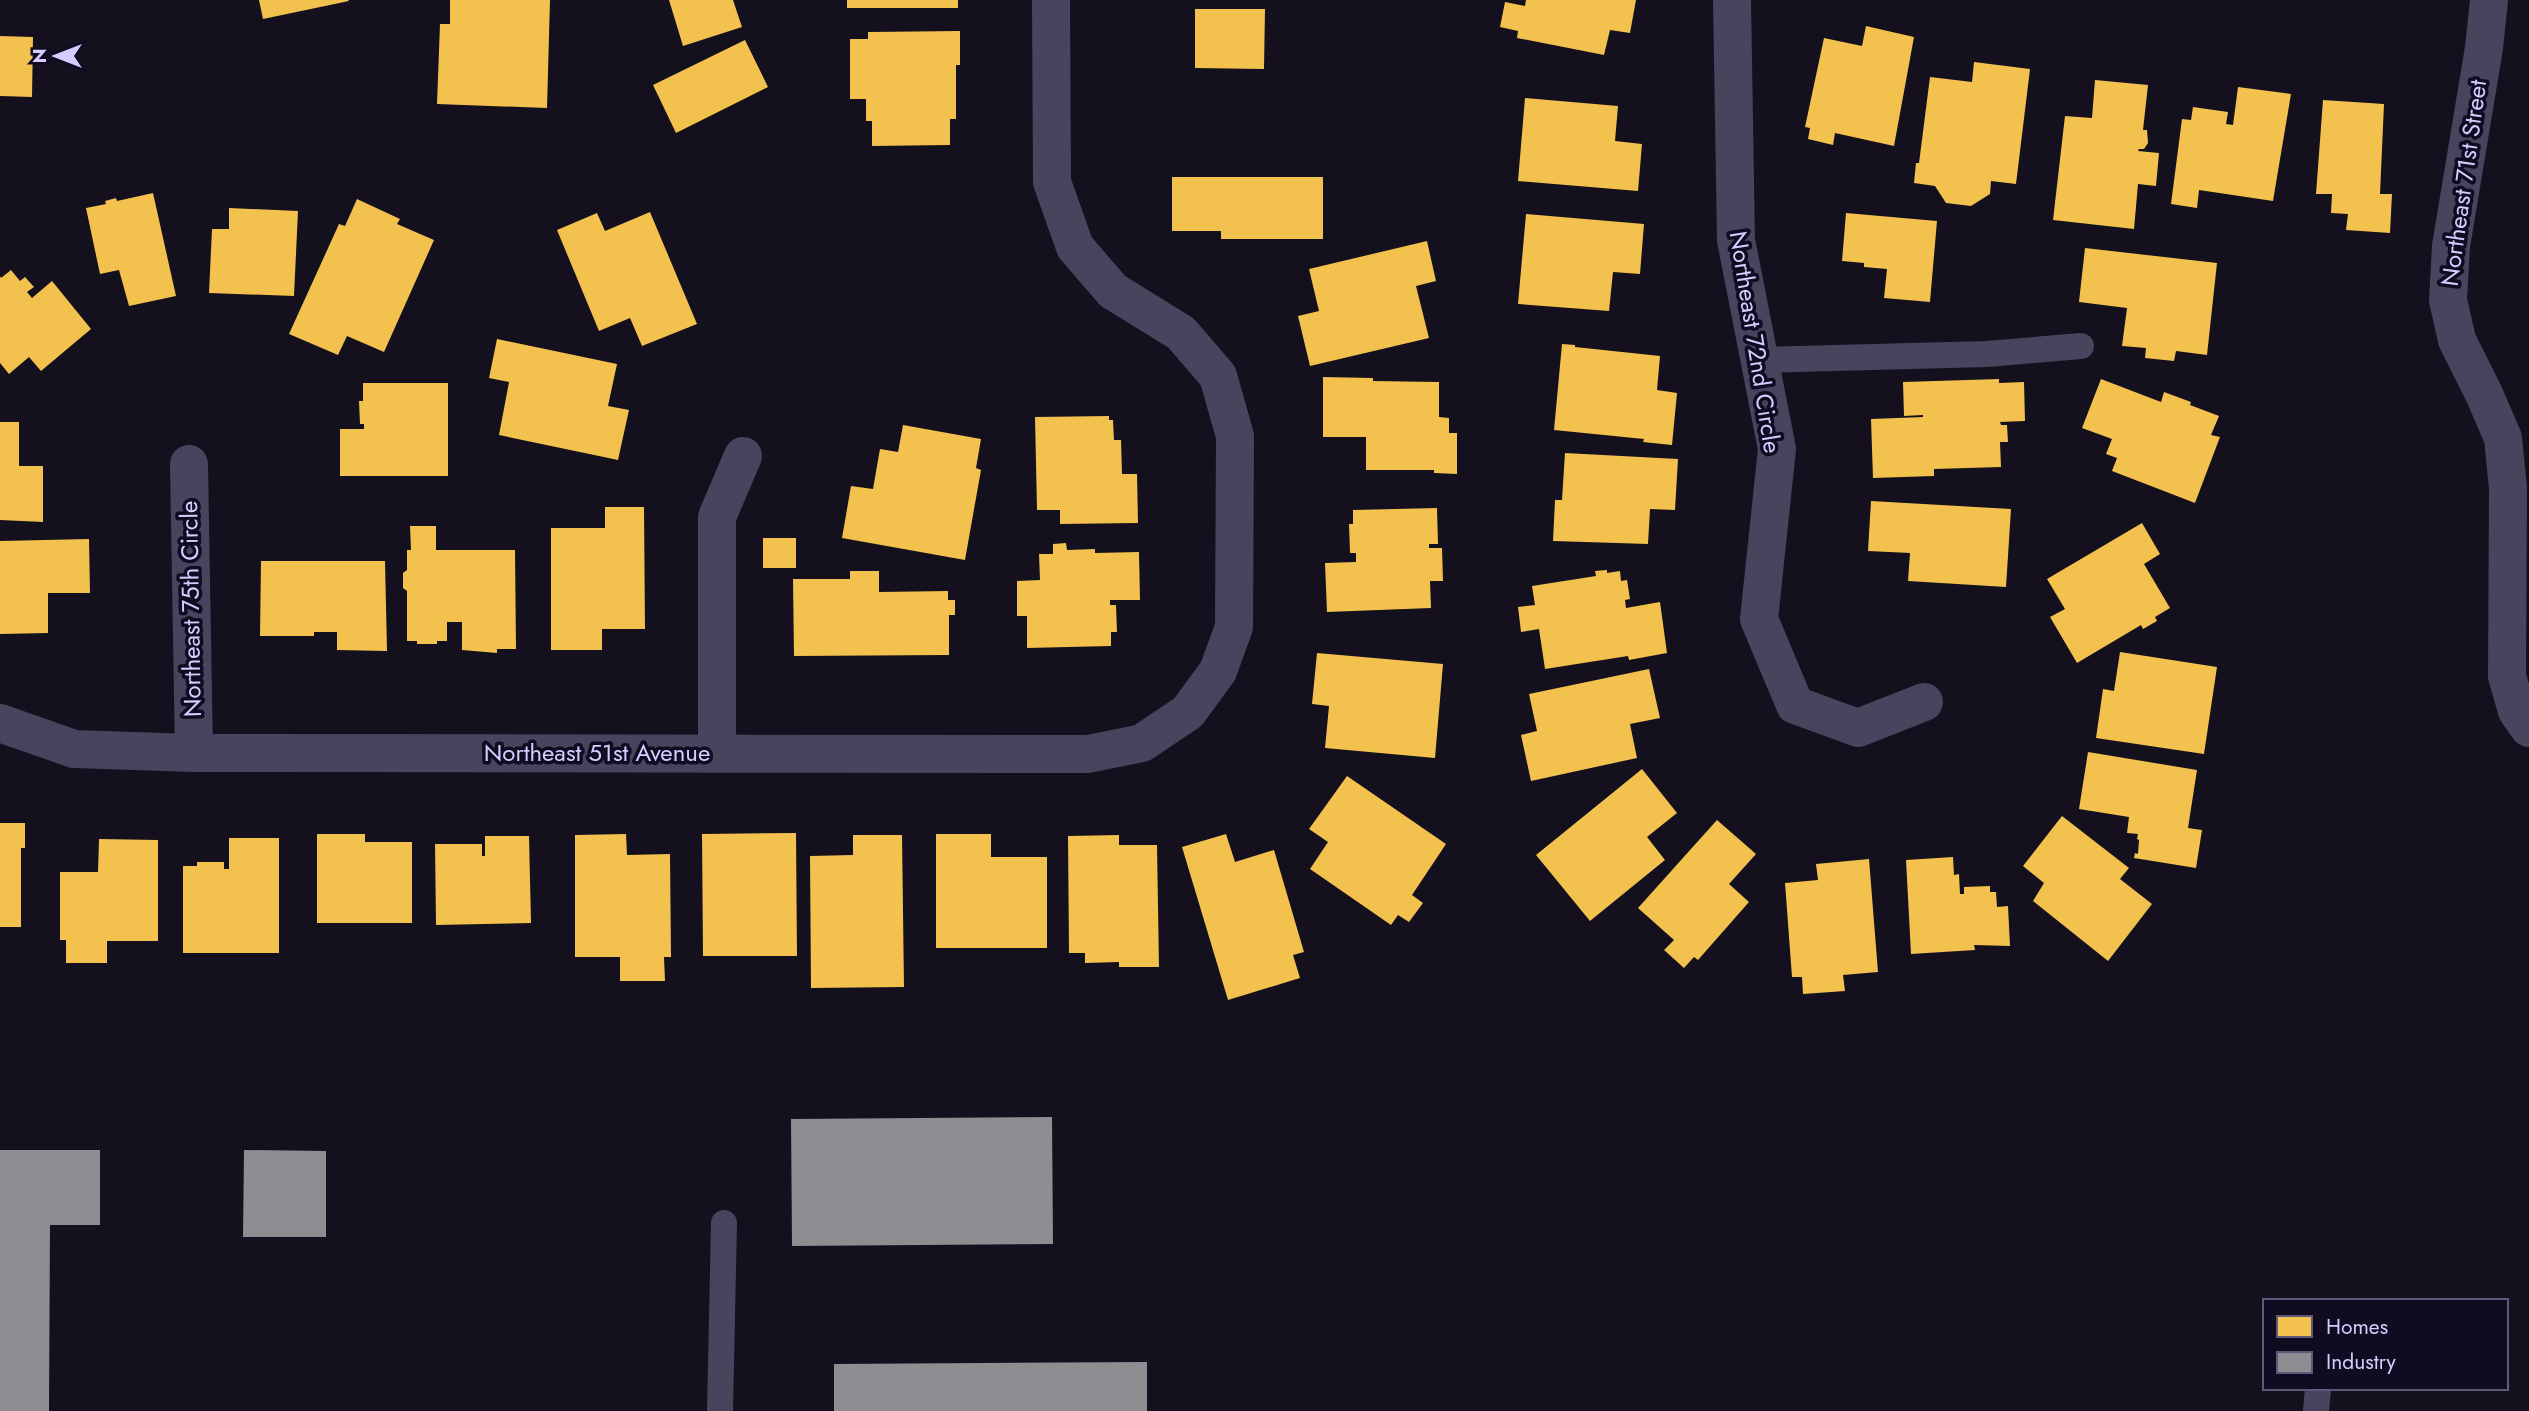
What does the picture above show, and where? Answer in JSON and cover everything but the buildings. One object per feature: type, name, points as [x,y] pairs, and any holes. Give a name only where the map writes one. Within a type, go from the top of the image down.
[{"type":"street","name":"Northeast 51st Avenue","points":[[0,723],[74,749],[194,753],[1088,754],[1142,743],[1188,712],[1218,671],[1234,626],[1235,436],[1218,376],[1181,333],[1113,291],[1075,247],[1052,182],[1051,0]]},
{"type":"street","name":"Northeast 72nd Circle","points":[[1732,0],[1736,240],[1777,449],[1759,619],[1795,705],[1858,728],[1924,702]]},
{"type":"street","name":"Northeast 71st Street","points":[[2490,0],[2451,246],[2448,300],[2457,340],[2503,438],[2508,488],[2507,676],[2517,711],[2529,728]]},
{"type":"street","points":[[717,754],[717,517],[743,456]]},
{"type":"street","name":"Northeast 75th Circle","points":[[189,464],[194,753]]},
{"type":"lane","points":[[1759,360],[1987,354],[2081,346]]},
{"type":"lane","points":[[720,1411],[723,1223]]},
{"type":"lane","points":[[2316,1411],[2318,1390]]}]
